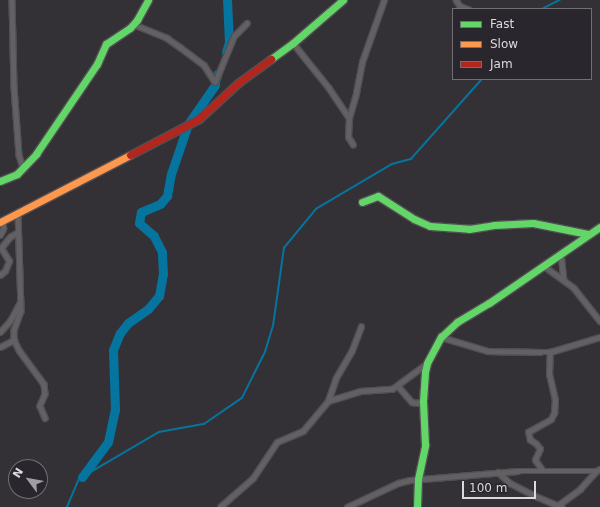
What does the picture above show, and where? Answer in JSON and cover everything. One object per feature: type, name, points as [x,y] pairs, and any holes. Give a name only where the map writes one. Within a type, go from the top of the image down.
[{"type":"street","points":[[12,0],[14,87],[19,155],[23,167]]},
{"type":"street","points":[[0,181],[17,174],[36,154],[97,64],[106,44],[133,24],[148,0]]},
{"type":"street","points":[[0,234],[2,229],[1,221],[199,119],[238,83],[293,43],[343,0]]},
{"type":"street","points":[[353,145],[348,137],[349,118],[362,62],[384,0]]},
{"type":"street","points":[[456,0],[460,6],[465,8]]},
{"type":"street","points":[[133,24],[167,38],[180,47],[204,66],[215,82],[234,36],[247,23]]},
{"type":"street","points":[[293,43],[329,88],[349,118]]},
{"type":"street","points":[[362,202],[378,196],[414,219],[430,226],[469,229],[501,224],[533,223],[588,234]]},
{"type":"street","points":[[18,213],[21,311],[14,330],[14,340],[19,350],[44,384],[45,394],[40,406],[46,418]]},
{"type":"street","points":[[417,507],[418,479],[425,445],[423,401],[427,363],[441,337],[457,322],[489,304],[600,227]]},
{"type":"street","points":[[0,275],[5,272],[9,261],[1,248],[10,237],[18,232]]},
{"type":"street","points":[[561,253],[564,280]]},
{"type":"street","points":[[544,266],[574,288],[600,321]]},
{"type":"street","points":[[0,332],[10,321],[20,302]]},
{"type":"street","points":[[220,507],[253,478],[277,442],[302,431],[328,401],[336,378],[352,350],[361,327]]},
{"type":"street","points":[[441,337],[488,351],[550,352],[600,337]]},
{"type":"street","points":[[0,347],[14,340]]},
{"type":"street","points":[[542,470],[535,460],[540,449],[530,440],[528,434],[529,430],[551,419],[554,413],[556,400],[549,375],[550,352]]},
{"type":"street","points":[[328,401],[360,390],[385,390],[398,386],[427,363]]},
{"type":"street","points":[[398,386],[414,403],[423,401]]},
{"type":"street","points":[[347,507],[398,483],[418,479],[456,477],[498,472],[598,470]]},
{"type":"street","points":[[498,472],[510,483],[558,507],[580,489],[598,470]]},
{"type":"waterway","points":[[226,52],[229,42],[227,0]]},
{"type":"waterway","points":[[544,8],[560,0]]},
{"type":"waterway","points":[[82,477],[108,442],[115,410],[113,350],[120,333],[128,323],[148,309],[159,296],[163,274],[162,252],[154,236],[139,223],[141,212],[160,204],[167,196],[171,174],[188,124],[215,85],[218,73]]},
{"type":"waterway","points":[[67,507],[79,479],[159,432],[204,424],[242,398],[265,352],[273,326],[284,248],[316,209],[392,164],[411,159],[481,80]]},
{"type":"traffic: fast","points":[[0,181],[17,174],[36,154],[97,64],[106,44],[130,28],[137,20],[148,0]]},
{"type":"traffic: fast","points":[[271,59],[293,43],[343,0]]},
{"type":"traffic: fast","points":[[362,202],[378,196],[414,219],[430,226],[469,229],[494,225],[533,223],[588,234]]},
{"type":"traffic: fast","points":[[417,507],[418,479],[425,445],[423,401],[425,372],[427,363],[441,337],[457,322],[489,303],[600,227]]},
{"type":"traffic: slow","points":[[0,222],[130,155]]},
{"type":"traffic: jam","points":[[130,155],[199,119],[238,83],[271,59]]}]
